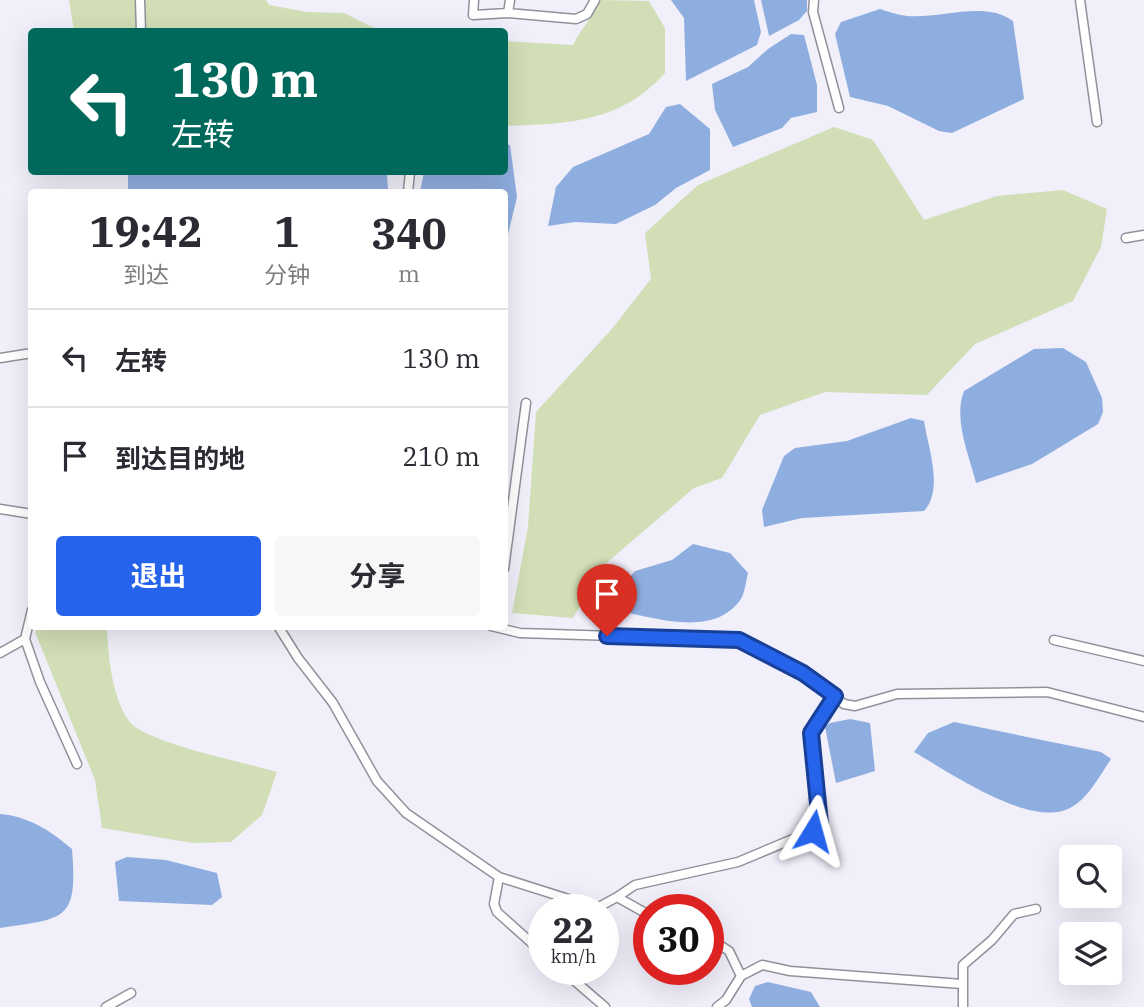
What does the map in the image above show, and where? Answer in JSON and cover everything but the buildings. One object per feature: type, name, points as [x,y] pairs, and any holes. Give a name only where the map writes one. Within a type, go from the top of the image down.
[{"type":"street","points":[[140,0],[141,28]]},
{"type":"street","points":[[474,0],[473,15],[508,13],[576,19],[587,14],[595,0]]},
{"type":"street","points":[[508,13],[510,0]]},
{"type":"street","points":[[814,0],[813,12],[839,108]]},
{"type":"street","points":[[1080,0],[1097,122]]},
{"type":"street","points":[[1126,239],[1144,236]]},
{"type":"street","points":[[0,358],[28,354]]},
{"type":"street","points":[[508,539],[526,402]]},
{"type":"street","points":[[0,509],[28,513]]},
{"type":"street","points":[[28,627],[25,639],[40,682],[77,764]]},
{"type":"street","points":[[280,630],[298,659],[333,703],[377,781],[406,813],[499,877],[553,894]]},
{"type":"street","points":[[506,630],[520,633],[739,640],[803,673],[844,704],[855,706],[897,694],[1047,692],[1144,716]]},
{"type":"street","points":[[0,653],[25,639]]},
{"type":"street","points":[[1054,640],[1144,661]]},
{"type":"street","points":[[619,896],[635,886],[738,862],[813,831],[820,824],[811,733],[835,696]]},
{"type":"street","points":[[499,877],[494,904],[496,912],[528,940]]},
{"type":"street","points":[[963,1007],[963,965],[992,940],[1014,914],[1036,909]]},
{"type":"street","points":[[724,948],[729,951],[741,976]]},
{"type":"street","points":[[717,1007],[726,1000],[741,976],[762,965],[790,971],[962,984]]},
{"type":"street","points":[[579,985],[605,1007]]},
{"type":"street","points":[[106,1007],[131,993]]},
{"type":"green space","points":[[69,0],[266,0],[269,5],[307,12],[344,13],[374,28],[74,28]]},
{"type":"green space","points":[[599,0],[649,1],[665,28],[665,73],[648,90],[630,102],[591,118],[571,122],[508,126],[508,41],[573,45]]},
{"type":"green space","points":[[834,127],[873,140],[924,220],[997,196],[1063,190],[1107,209],[1101,247],[1073,301],[975,344],[927,395],[825,392],[760,415],[722,478],[694,488],[604,565],[573,618],[512,613],[528,527],[536,412],[611,330],[651,279],[645,233],[698,185]]},
{"type":"green space","points":[[107,630],[115,688],[129,721],[155,737],[175,744],[277,772],[262,815],[231,842],[193,843],[102,828],[95,780],[35,632]]},
{"type":"water","points":[[671,0],[754,0],[761,32],[757,45],[686,81],[684,18]]},
{"type":"water","points":[[761,0],[807,0],[807,11],[799,20],[769,36]]},
{"type":"water","points":[[880,9],[907,16],[989,12],[1013,21],[1024,99],[952,133],[939,131],[888,106],[850,97],[835,34],[841,22]]},
{"type":"water","points":[[791,34],[804,35],[817,85],[817,112],[791,118],[782,128],[733,147],[715,110],[712,84],[748,67],[768,49]]},
{"type":"water","points":[[680,104],[710,129],[710,170],[676,188],[655,205],[616,224],[575,222],[548,226],[556,187],[573,167],[649,134],[666,107]]},
{"type":"water","points":[[510,145],[517,197],[508,234],[508,189],[421,189],[423,175],[508,175]]},
{"type":"water","points":[[128,175],[387,175],[388,189],[128,189]]},
{"type":"water","points":[[1063,348],[1086,362],[1102,398],[1103,412],[1098,424],[1032,464],[976,483],[961,425],[964,391],[1034,349]]},
{"type":"water","points":[[911,418],[924,421],[933,468],[933,491],[924,511],[802,518],[764,527],[762,510],[784,456],[795,448],[847,441]]},
{"type":"water","points":[[693,544],[730,553],[748,573],[741,599],[730,611],[700,622],[684,622],[618,611],[617,591],[635,571],[672,560]]},
{"type":"water","points":[[850,719],[870,723],[875,771],[836,783],[825,727],[830,723]]},
{"type":"water","points":[[954,722],[1101,752],[1111,759],[1093,786],[1076,804],[1054,812],[1034,811],[990,795],[914,752],[928,733]]},
{"type":"water","points":[[0,814],[39,826],[72,849],[72,891],[69,903],[63,912],[53,918],[0,928]]},
{"type":"water","points":[[127,857],[166,860],[217,873],[222,897],[212,905],[119,901],[115,862]]},
{"type":"water","points":[[768,982],[811,992],[820,1007],[752,1007],[749,999],[755,986]]},
{"type":"route","points":[[607,636],[739,640],[803,673],[835,696],[811,733],[820,824],[813,831]]}]
